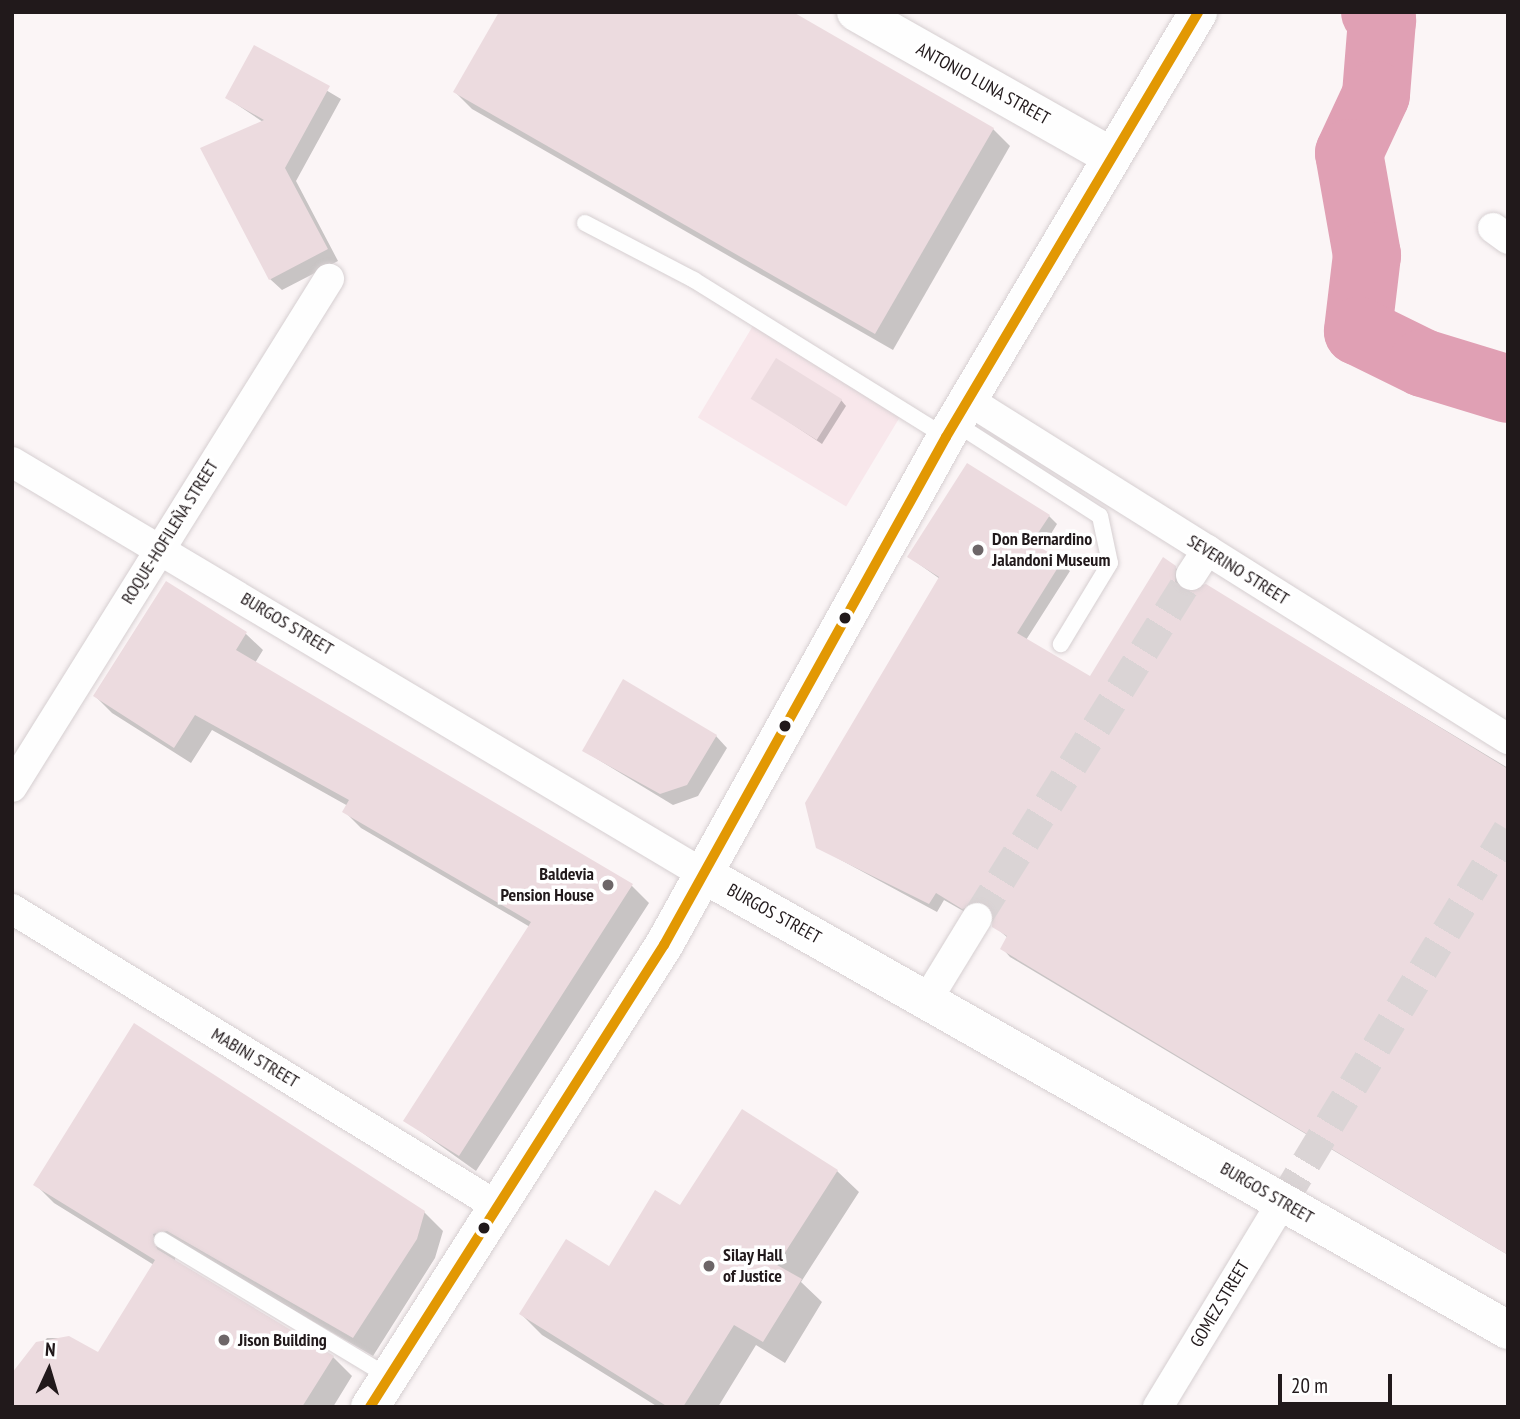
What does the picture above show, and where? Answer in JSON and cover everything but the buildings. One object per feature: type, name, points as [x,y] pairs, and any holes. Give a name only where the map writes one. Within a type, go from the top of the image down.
[{"type":"main road","name":"ANTONIO LUNA STREET","points":[[856,12],[1111,156]]},
{"type":"main road","points":[[379,1392],[705,875],[956,420],[1198,12]]},
{"type":"main road","name":"BURGOS STREET","points":[[705,875],[1508,1329]]},
{"type":"street","name":"ROQUE-HOFILEÑA STREET","points":[[12,787],[329,279]]},
{"type":"street","name":"SEVERINO STREET","points":[[956,420],[1199,563],[1508,738]]},
{"type":"street","name":"BURGOS STREET","points":[[12,462],[160,547],[705,875]]},
{"type":"street","name":"MABINI STREET","points":[[12,909],[497,1206]]},
{"type":"street","points":[[927,1000],[978,918]]},
{"type":"street","name":"GOMEZ STREET","points":[[1158,1407],[1283,1201]]},
{"type":"lane","points":[[585,223],[956,420],[1101,516],[1110,563],[1061,644]]},
{"type":"lane","points":[[162,1240],[379,1392]]},
{"type":"shaded area","points":[[754,324],[902,413],[846,507],[698,417]]},
{"type":"waterway","points":[[1375,12],[1382,20],[1376,95],[1349,153],[1367,255],[1358,331],[1423,363],[1508,389]]},
{"type":"tunnel","points":[[977,918],[1191,575]]},
{"type":"tunnel","points":[[1283,1201],[1508,830]]},
{"type":"transit line","points":[[370,1407],[664,945],[946,437],[1198,12]]},
{"type":"place","name":"Don Bernardino Jalandoni Museum","points":[[978,550]]},
{"type":"place","name":"Baldevia Pension House","points":[[608,885]]},
{"type":"place","name":"Silay Hall of Justice","points":[[709,1266]]},
{"type":"place","name":"Jison Building","points":[[224,1340]]}]
